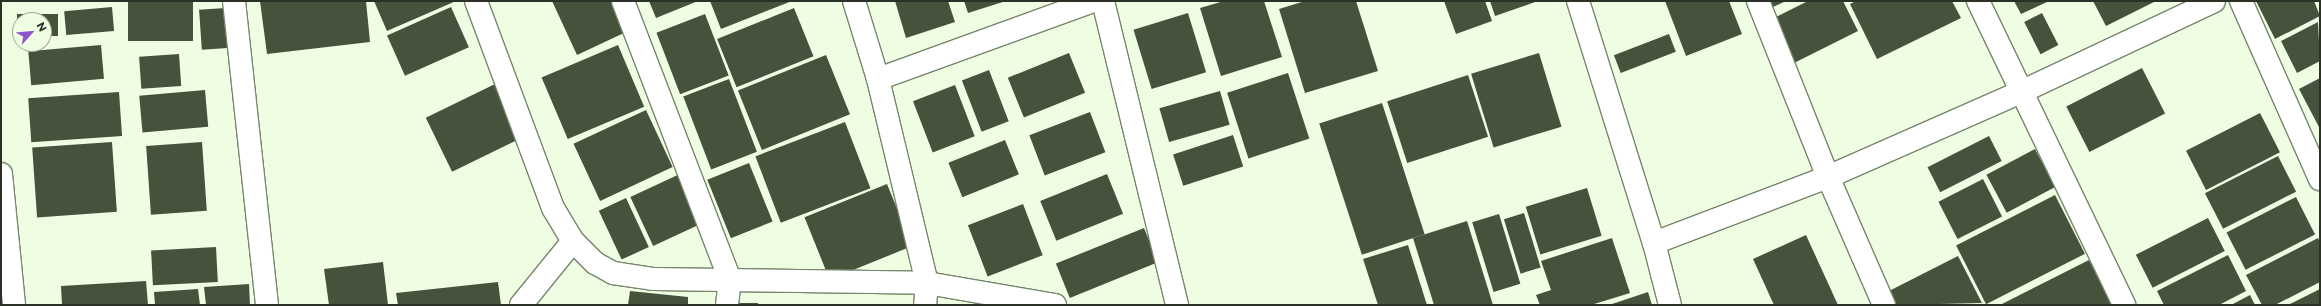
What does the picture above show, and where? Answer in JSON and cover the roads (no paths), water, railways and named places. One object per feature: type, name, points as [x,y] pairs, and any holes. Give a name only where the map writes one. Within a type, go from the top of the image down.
[{"type":"street","points":[[234,1],[267,305]]},
{"type":"street","points":[[476,1],[553,208],[572,241],[595,263],[613,273],[653,279],[927,282],[1055,305]]},
{"type":"street","points":[[622,1],[730,280],[727,305]]},
{"type":"street","points":[[854,1],[878,79],[927,282],[925,305]]},
{"type":"street","points":[[878,79],[1094,1]]},
{"type":"street","points":[[1103,1],[1177,305]]},
{"type":"street","points":[[1578,1],[1654,243],[1670,305]]},
{"type":"street","points":[[1758,1],[1828,177],[1884,305]]},
{"type":"street","points":[[1978,1],[2023,91],[2124,305]]},
{"type":"street","points":[[1654,243],[1828,177],[2023,91],[2214,1]]},
{"type":"street","points":[[2241,1],[2320,179]]},
{"type":"street","points":[[1,174],[14,305]]},
{"type":"street","points":[[521,305],[572,241]]}]
